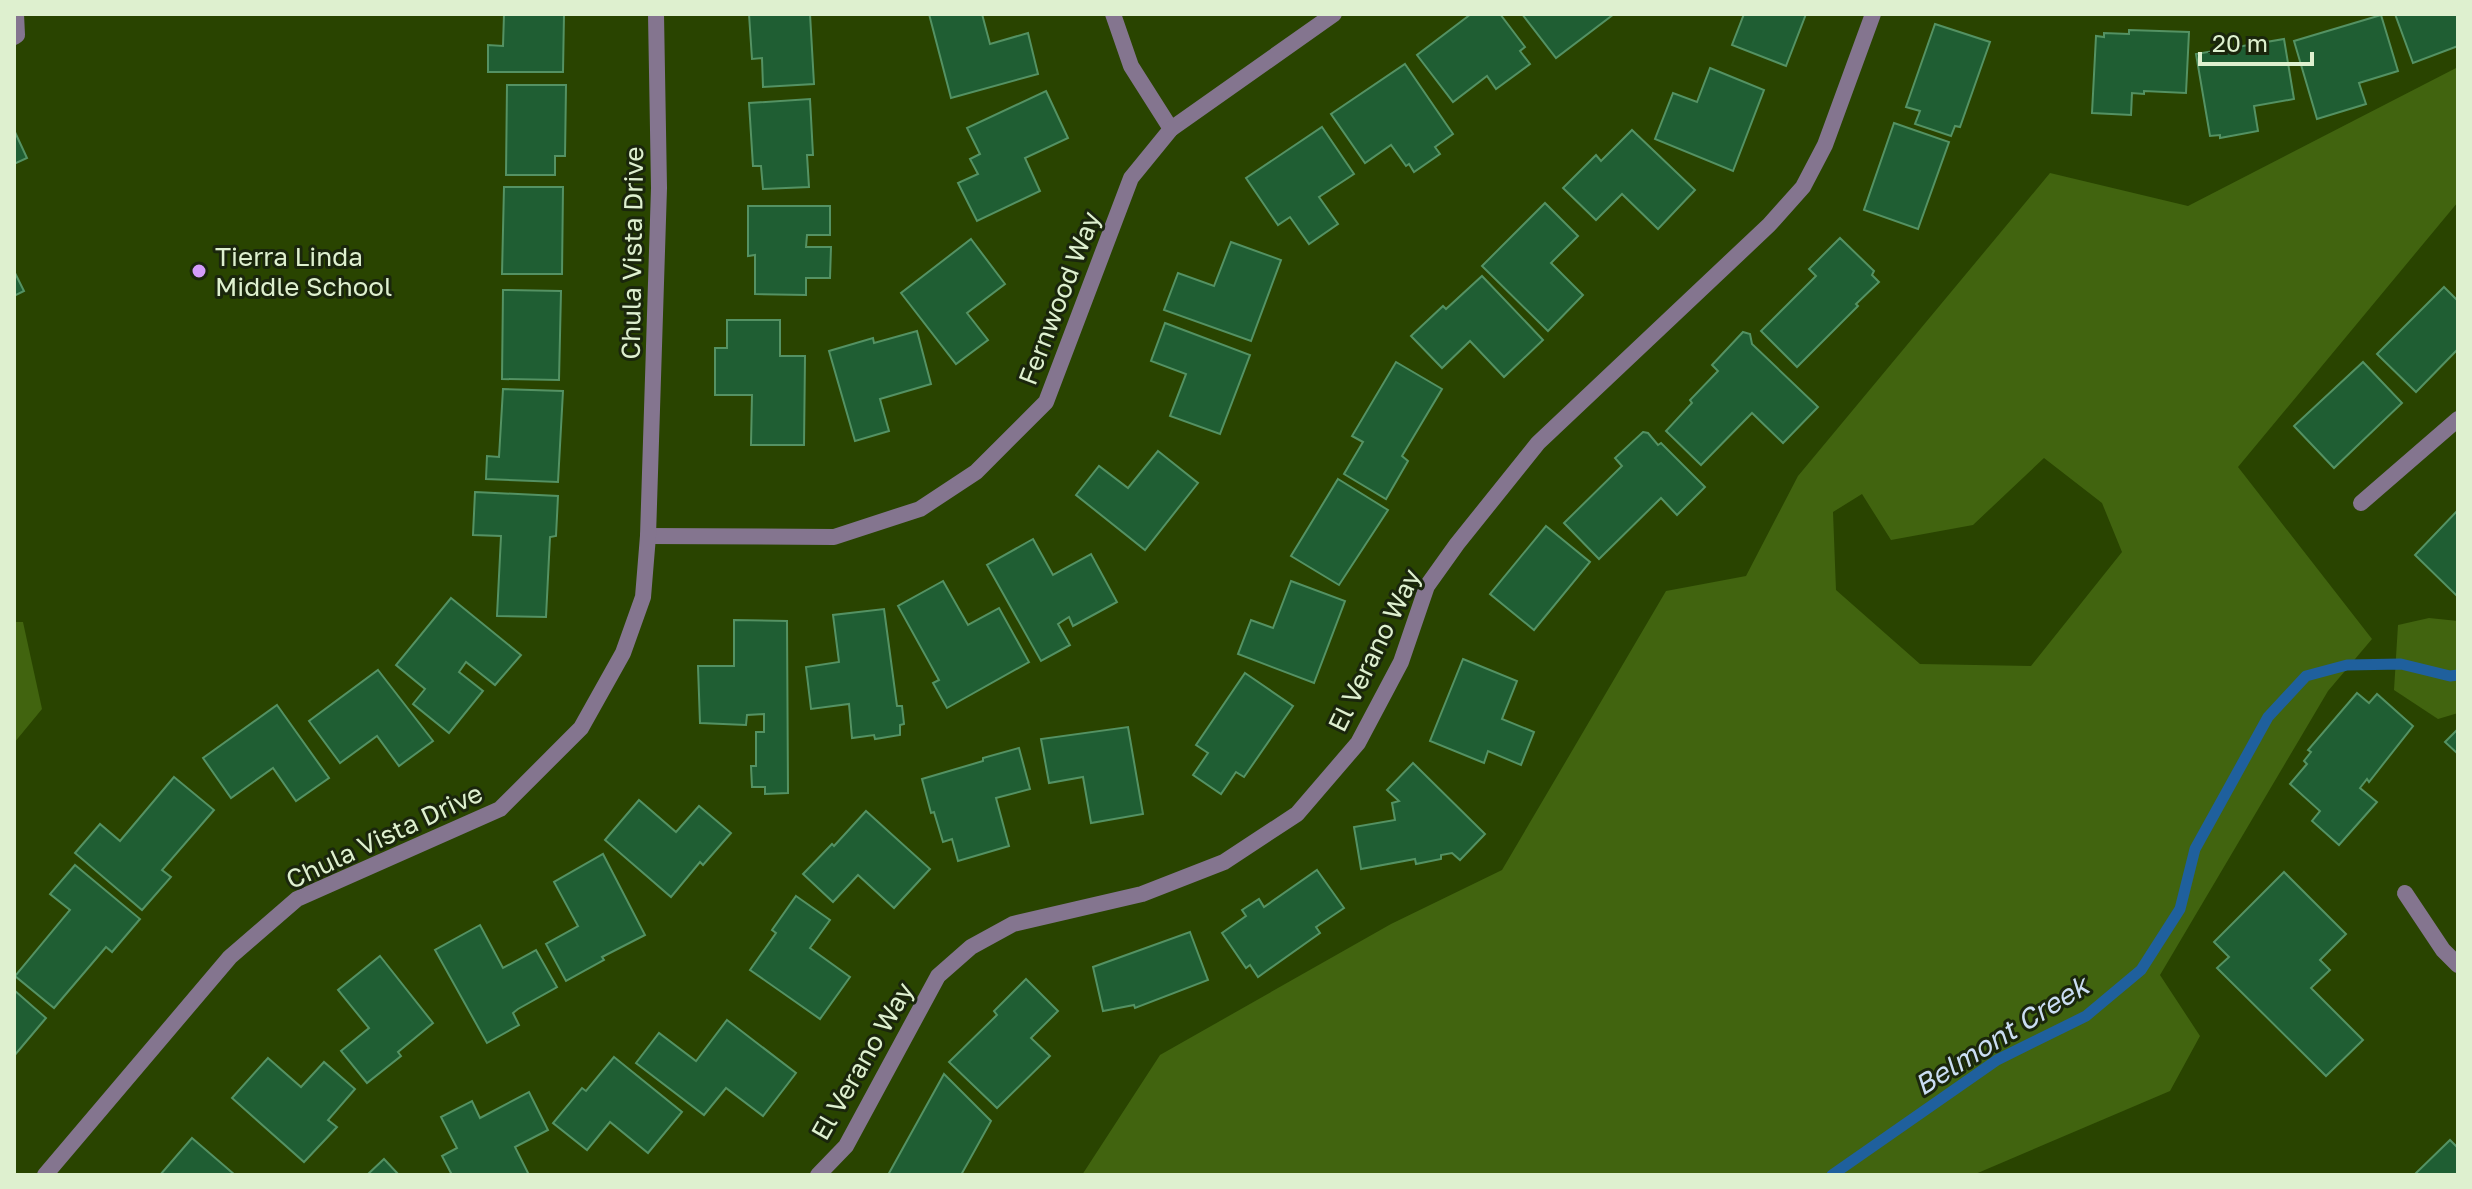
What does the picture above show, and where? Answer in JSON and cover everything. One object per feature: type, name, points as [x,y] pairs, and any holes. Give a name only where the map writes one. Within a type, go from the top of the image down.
[{"type":"street","points":[[14,37],[17,35],[16,14]]},
{"type":"street","name":"Chula Vista Drive","points":[[45,1175],[230,957],[297,899],[500,809],[581,728],[623,653],[643,597],[648,536],[659,188],[656,14]]},
{"type":"street","points":[[1113,14],[1131,66],[1171,129]]},
{"type":"street","name":"Fernwood Way","points":[[648,536],[834,537],[920,509],[976,472],[1046,402],[1131,178],[1171,129],[1334,14]]},
{"type":"street","name":"El Verano Way","points":[[818,1175],[846,1146],[938,976],[971,947],[1013,924],[1142,894],[1224,862],[1297,814],[1358,743],[1401,662],[1427,586],[1538,443],[1769,225],[1803,187],[1825,145],[1873,14]]},
{"type":"street","points":[[2361,503],[2458,419]]},
{"type":"street","points":[[2405,893],[2443,950],[2458,965]]},
{"type":"green space","points":[[2458,67],[2458,202],[2238,467],[2372,639],[2328,691],[2160,975],[2200,1036],[2170,1091],[1973,1175],[1082,1175],[1160,1055],[1391,924],[1502,870],[1666,591],[1746,576],[1798,476],[2050,173],[2188,206]],"holes":[[[2044,458],[2102,503],[2122,552],[2031,666],[1920,664],[1836,590],[1833,512],[1862,494],[1891,540],[1973,525]]]},
{"type":"green space","points":[[2429,618],[2458,621],[2458,713],[2438,719],[2394,690],[2398,625]]},
{"type":"green space","points":[[14,622],[23,622],[42,709],[14,743]]},
{"type":"building","points":[[504,14],[564,14],[563,72],[488,72],[488,45],[503,46]]},
{"type":"building","points":[[749,14],[810,14],[814,84],[763,87],[762,58],[752,59]]},
{"type":"building","points":[[929,14],[982,14],[990,44],[1028,33],[1038,74],[951,98]]},
{"type":"building","points":[[1471,14],[1500,14],[1525,47],[1520,51],[1530,64],[1496,89],[1487,76],[1453,102],[1417,55]]},
{"type":"building","points":[[1522,14],[1614,14],[1556,58]]},
{"type":"building","points":[[1744,14],[1806,14],[1786,66],[1732,45]]},
{"type":"building","points":[[2395,14],[2458,14],[2458,46],[2413,63]]},
{"type":"building","points":[[2381,15],[2398,71],[2359,83],[2366,104],[2317,119],[2294,41]]},
{"type":"building","points":[[1935,24],[1990,42],[1960,127],[1955,126],[1951,136],[1915,124],[1920,111],[1906,107]]},
{"type":"building","points":[[2129,30],[2189,32],[2186,93],[2132,93],[2131,115],[2092,113],[2096,36],[2104,37],[2104,33],[2129,34]]},
{"type":"building","points":[[2284,39],[2294,99],[2254,106],[2258,131],[2220,138],[2220,135],[2210,136],[2196,54]]},
{"type":"building","points":[[1405,64],[1453,134],[1435,147],[1440,154],[1414,172],[1391,145],[1365,163],[1331,114]]},
{"type":"building","points":[[1710,68],[1764,90],[1733,171],[1655,139],[1673,93],[1697,102]]},
{"type":"building","points":[[507,85],[566,85],[565,156],[555,156],[555,175],[506,175]]},
{"type":"building","points":[[1046,91],[1068,138],[1025,158],[1040,191],[977,221],[958,183],[978,174],[970,159],[980,154],[967,128]]},
{"type":"building","points":[[810,99],[813,155],[807,155],[809,187],[763,189],[761,166],[753,166],[749,103]]},
{"type":"building","points":[[1894,123],[1949,142],[1918,229],[1864,210]]},
{"type":"building","points":[[1322,127],[1354,174],[1319,197],[1338,224],[1309,244],[1290,217],[1278,225],[1246,178]]},
{"type":"building","points":[[14,130],[27,158],[14,164]]},
{"type":"building","points":[[1632,130],[1695,190],[1658,229],[1622,194],[1596,220],[1563,188],[1596,155],[1601,161]]},
{"type":"building","points":[[504,187],[563,187],[562,274],[502,274]]},
{"type":"building","points":[[1545,203],[1578,236],[1551,263],[1583,295],[1548,331],[1482,266]]},
{"type":"building","points":[[748,206],[830,206],[830,235],[807,235],[806,247],[831,247],[830,278],[806,278],[806,295],[755,294],[755,255],[748,256]]},
{"type":"building","points":[[1840,238],[1874,271],[1872,275],[1879,282],[1797,367],[1761,331],[1816,276],[1809,269]]},
{"type":"building","points":[[971,239],[1005,284],[967,313],[988,340],[956,364],[901,293]]},
{"type":"building","points":[[1231,242],[1281,260],[1251,341],[1164,310],[1178,273],[1214,286]]},
{"type":"building","points":[[14,271],[24,291],[14,296]]},
{"type":"building","points":[[1482,276],[1543,340],[1504,377],[1470,341],[1442,368],[1411,336]]},
{"type":"building","points":[[2444,287],[2458,301],[2458,349],[2416,392],[2377,354]]},
{"type":"building","points":[[503,290],[561,291],[559,380],[502,379]]},
{"type":"building","points":[[727,320],[780,320],[780,356],[805,356],[804,445],[751,445],[752,395],[715,395],[715,348],[727,348]]},
{"type":"building","points":[[1165,323],[1250,355],[1220,434],[1170,416],[1186,374],[1151,361]]},
{"type":"building","points":[[917,331],[931,384],[880,399],[889,431],[855,441],[829,351],[873,338],[874,343]]},
{"type":"building","points":[[1743,332],[1750,334],[1752,344],[1818,407],[1783,443],[1752,413],[1701,465],[1666,431],[1718,371],[1712,365]]},
{"type":"building","points":[[1396,362],[1442,389],[1402,456],[1408,461],[1386,499],[1344,474],[1363,442],[1352,436]]},
{"type":"building","points":[[2363,362],[2402,403],[2334,468],[2294,426]]},
{"type":"building","points":[[503,389],[563,391],[558,482],[486,479],[487,456],[499,457]]},
{"type":"building","points":[[1643,432],[1648,433],[1658,445],[1661,443],[1705,487],[1677,515],[1661,498],[1599,559],[1564,523],[1622,466],[1615,458]]},
{"type":"building","points":[[1158,451],[1198,483],[1145,550],[1076,495],[1099,466],[1128,488]]},
{"type":"building","points":[[1338,479],[1388,510],[1339,585],[1291,556]]},
{"type":"building","points":[[475,492],[558,496],[556,536],[550,537],[546,617],[497,616],[501,536],[473,535]]},
{"type":"building","points":[[2458,510],[2458,597],[2415,555]]},
{"type":"building","points":[[1546,526],[1590,562],[1534,630],[1490,594]]},
{"type":"building","points":[[1033,539],[1053,575],[1091,554],[1117,602],[1073,626],[1069,617],[1058,624],[1070,645],[1041,661],[987,565]]},
{"type":"building","points":[[943,581],[968,625],[999,608],[1029,662],[947,708],[933,683],[939,680],[898,606]]},
{"type":"building","points":[[1291,581],[1345,601],[1314,683],[1238,654],[1251,620],[1273,628]]},
{"type":"building","points":[[451,598],[521,655],[495,685],[466,662],[459,672],[483,691],[449,733],[413,704],[425,689],[396,665]]},
{"type":"building","points":[[884,609],[897,706],[902,706],[904,724],[900,725],[900,735],[875,739],[874,735],[852,738],[849,704],[811,709],[806,667],[839,662],[833,615]]},
{"type":"building","points":[[734,620],[787,621],[788,793],[765,794],[765,787],[752,787],[751,766],[756,766],[756,732],[764,732],[764,714],[747,715],[746,725],[700,723],[698,666],[734,666]]},
{"type":"building","points":[[1463,659],[1517,681],[1502,719],[1534,732],[1521,765],[1488,751],[1484,763],[1430,741]]},
{"type":"building","points":[[378,670],[433,741],[399,766],[377,736],[340,763],[309,721]]},
{"type":"building","points":[[1245,673],[1293,706],[1244,777],[1236,772],[1221,794],[1193,775],[1208,753],[1196,745]]},
{"type":"building","points":[[2357,693],[2369,703],[2377,694],[2413,726],[2369,782],[2367,779],[2360,788],[2377,802],[2339,845],[2312,821],[2320,811],[2290,784],[2307,764],[2304,761],[2311,752],[2308,750]]},
{"type":"building","points":[[277,705],[329,778],[296,801],[273,768],[231,798],[203,758]]},
{"type":"building","points":[[1128,727],[1143,814],[1091,823],[1083,777],[1049,783],[1041,739]]},
{"type":"building","points":[[2458,729],[2458,754],[2445,742]]},
{"type":"building","points":[[1019,748],[1030,789],[996,798],[1009,846],[958,861],[952,839],[943,842],[922,779]]},
{"type":"building","points":[[1413,763],[1485,834],[1460,860],[1452,853],[1441,855],[1441,859],[1416,864],[1415,859],[1361,869],[1354,827],[1395,820],[1392,803],[1399,801],[1387,790]]},
{"type":"building","points":[[174,777],[214,810],[162,870],[171,877],[142,910],[75,853],[100,824],[120,841]]},
{"type":"building","points":[[639,800],[676,832],[699,806],[731,833],[703,865],[700,862],[671,897],[605,840]]},
{"type":"building","points":[[866,811],[930,869],[894,908],[858,875],[833,902],[803,874]]},
{"type":"building","points":[[603,854],[645,935],[602,957],[604,960],[566,981],[546,944],[578,926],[554,882]]},
{"type":"building","points":[[75,865],[140,919],[112,952],[106,947],[54,1008],[15,976],[70,910],[50,894]]},
{"type":"building","points":[[1317,870],[1344,908],[1316,927],[1320,933],[1258,977],[1250,965],[1246,968],[1222,933],[1246,916],[1242,910],[1259,899],[1264,907]]},
{"type":"building","points":[[2284,872],[2346,934],[2320,960],[2330,970],[2311,988],[2363,1040],[2326,1076],[2217,968],[2229,957],[2214,942]]},
{"type":"building","points":[[796,896],[830,920],[810,948],[850,977],[820,1019],[750,970],[776,933],[772,930]]},
{"type":"building","points":[[480,925],[503,968],[536,950],[557,987],[513,1013],[519,1025],[487,1043],[435,950]]},
{"type":"building","points":[[1190,932],[1208,980],[1135,1008],[1134,1005],[1103,1011],[1093,967]]},
{"type":"building","points":[[380,956],[433,1023],[398,1052],[401,1056],[367,1083],[341,1051],[369,1028],[338,990]]},
{"type":"building","points":[[1026,979],[1058,1011],[1031,1038],[1050,1056],[997,1108],[949,1062],[997,1015],[994,1011]]},
{"type":"building","points":[[14,990],[46,1018],[14,1056]]},
{"type":"building","points":[[727,1020],[796,1073],[763,1116],[726,1088],[704,1115],[636,1063],[659,1033],[696,1061]]},
{"type":"building","points":[[614,1057],[682,1112],[648,1153],[610,1122],[587,1150],[553,1123],[582,1088],[586,1091]]},
{"type":"building","points":[[268,1058],[301,1087],[324,1062],[355,1089],[328,1120],[337,1127],[304,1162],[232,1098]]},
{"type":"building","points":[[944,1074],[991,1121],[961,1175],[888,1175]]},
{"type":"building","points":[[529,1092],[548,1130],[515,1147],[529,1175],[452,1175],[442,1156],[457,1148],[441,1117],[472,1101],[480,1118]]},
{"type":"building","points":[[192,1138],[235,1175],[160,1175]]},
{"type":"building","points":[[2450,1140],[2458,1148],[2458,1175],[2414,1175]]},
{"type":"building","points":[[384,1159],[399,1175],[367,1175]]},
{"type":"waterway","name":"Belmont Creek","points":[[1832,1175],[1997,1060],[2086,1016],[2141,970],[2180,909],[2195,849],[2268,717],[2306,676],[2347,665],[2401,664],[2450,676],[2458,675]]},
{"type":"place","name":"Tierra Linda Middle School","points":[[199,271]]}]
